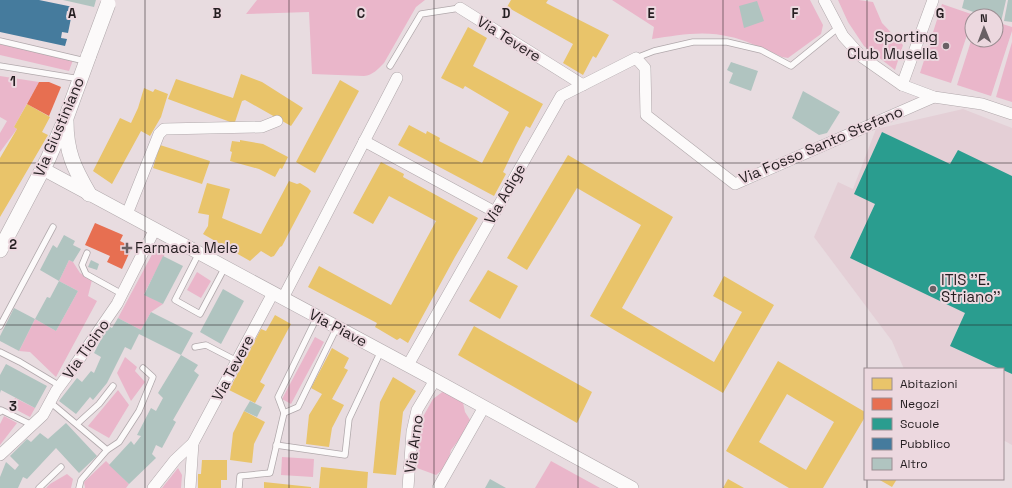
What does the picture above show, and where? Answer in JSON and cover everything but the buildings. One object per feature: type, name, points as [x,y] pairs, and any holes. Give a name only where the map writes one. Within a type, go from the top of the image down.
[{"type":"main road","name":"Via Giustiniano","points":[[0,250],[43,169],[66,118],[109,2]]},
{"type":"main road","points":[[66,118],[66,135],[70,157],[89,194]]},
{"type":"street","points":[[824,0],[843,36],[862,57],[902,86],[934,96],[982,104],[1012,114]]},
{"type":"street","points":[[902,86],[933,0]]},
{"type":"street","name":"Via Tevere","points":[[460,8],[583,85]]},
{"type":"street","name":"Via Adige","points":[[408,365],[561,96],[636,58]]},
{"type":"street","name":"Via Fosso Santo Stefano","points":[[636,58],[645,68],[646,115],[735,184],[934,96]]},
{"type":"street","name":"Via Tevere","points":[[153,488],[175,460],[193,442],[237,361],[278,295],[364,141],[397,78]]},
{"type":"street","points":[[127,214],[159,134],[164,129],[262,127],[277,121]]},
{"type":"street","points":[[364,141],[495,212]]},
{"type":"street","name":"Via Piave","points":[[43,169],[408,365],[632,488]]},
{"type":"street","name":"Via Ticino","points":[[0,456],[43,415],[60,386],[74,368],[117,304],[155,229]]},
{"type":"street","name":"Via Arno","points":[[408,488],[412,432],[417,410],[435,380]]},
{"type":"street","points":[[438,488],[484,407]]},
{"type":"street","name":"Via Tevere","points":[[190,488],[193,442]]},
{"type":"lane","name":"Via Tevere","points":[[390,66],[421,14],[460,8]]},
{"type":"lane","points":[[636,58],[654,51],[694,42],[727,42],[761,50],[791,66],[839,27]]},
{"type":"lane","points":[[0,41],[88,58]]},
{"type":"lane","points":[[0,66],[81,79]]},
{"type":"lane","points":[[0,326],[53,228]]},
{"type":"lane","points":[[88,253],[82,265],[86,274],[122,294]]},
{"type":"lane","points":[[199,253],[175,300],[200,314],[224,267]]},
{"type":"lane","points":[[239,488],[240,476],[270,472],[284,413],[278,397],[317,317]]},
{"type":"lane","points":[[284,413],[298,407],[337,327]]},
{"type":"lane","points":[[195,347],[206,345],[237,361]]},
{"type":"lane","points":[[276,445],[345,455],[349,419],[381,351]]},
{"type":"lane","points":[[0,352],[60,386]]},
{"type":"lane","points":[[79,488],[81,480],[108,450],[119,442],[138,411],[153,377],[143,368]]},
{"type":"lane","points":[[77,424],[99,404],[112,386]]},
{"type":"lane","points":[[50,402],[108,450]]},
{"type":"lane","points":[[0,412],[1,410],[32,425]]},
{"type":"lane","points":[[39,488],[61,467]]},
{"type":"shaded area","points":[[257,0],[425,0],[416,7],[384,63],[373,73],[364,76],[312,74],[309,12],[246,14]]},
{"type":"shaded area","points":[[612,0],[810,0],[823,25],[821,34],[788,58],[782,57],[737,38],[721,35],[692,34],[652,39],[654,27]]},
{"type":"shaded area","points":[[838,0],[873,2],[882,23],[903,45],[895,70],[864,46],[848,22]]},
{"type":"shaded area","name":"Sporting Club Musella","points":[[942,4],[964,12],[964,44],[951,83],[920,73]]},
{"type":"shaded area","points":[[1004,24],[1012,27],[991,96],[957,85],[969,48],[1004,48]]},
{"type":"shaded area","points":[[1012,42],[1012,102],[996,97]]},
{"type":"shaded area","points":[[0,44],[73,60],[69,71],[0,55]]},
{"type":"shaded area","points":[[0,76],[39,82],[14,127],[17,129],[0,152],[0,133],[7,121],[0,117]]},
{"type":"shaded area","name":"ITIS ''E. Striano''","points":[[963,109],[1012,128],[1012,445],[1004,441],[1004,368],[904,368],[892,341],[814,237],[838,182],[853,189],[876,129]]},
{"type":"shaded area","points":[[156,247],[166,252],[144,294],[163,304],[151,312],[141,330],[118,318]]},
{"type":"shaded area","points":[[69,260],[73,262],[80,273],[92,280],[88,296],[97,301],[56,377],[30,352],[19,351],[35,319],[56,331],[78,291],[59,281]]},
{"type":"shaded area","points":[[197,272],[211,281],[201,298],[187,290]]},
{"type":"shaded area","points":[[315,337],[324,342],[291,404],[282,399]]},
{"type":"shaded area","points":[[125,357],[137,367],[135,371],[145,382],[131,401],[117,373]]},
{"type":"shaded area","points":[[118,390],[129,405],[109,438],[88,426]]},
{"type":"shaded area","points":[[445,390],[462,398],[465,412],[472,423],[451,450],[447,466],[436,475],[417,468],[419,451],[412,440],[417,423],[424,415],[433,399]]},
{"type":"shaded area","points":[[15,398],[35,408],[30,417],[11,407]]},
{"type":"shaded area","points":[[4,416],[17,423],[0,445],[0,424]]},
{"type":"shaded area","points":[[282,457],[314,459],[313,477],[281,475]]},
{"type":"shaded area","points":[[106,461],[129,484],[126,488],[85,488],[84,482]]},
{"type":"shaded area","points":[[551,461],[600,488],[535,488]]},
{"type":"shaded area","points":[[178,468],[182,475],[181,488],[162,488]]},
{"type":"shaded area","points":[[67,474],[73,479],[71,488],[46,488],[50,484]]},
{"type":"place","name":"Sporting Club Musella","points":[[946,46]]},
{"type":"place","name":"Farmacia Mele","points":[[127,248]]},
{"type":"place","name":"ITIS ''E. Striano''","points":[[933,289]]}]
